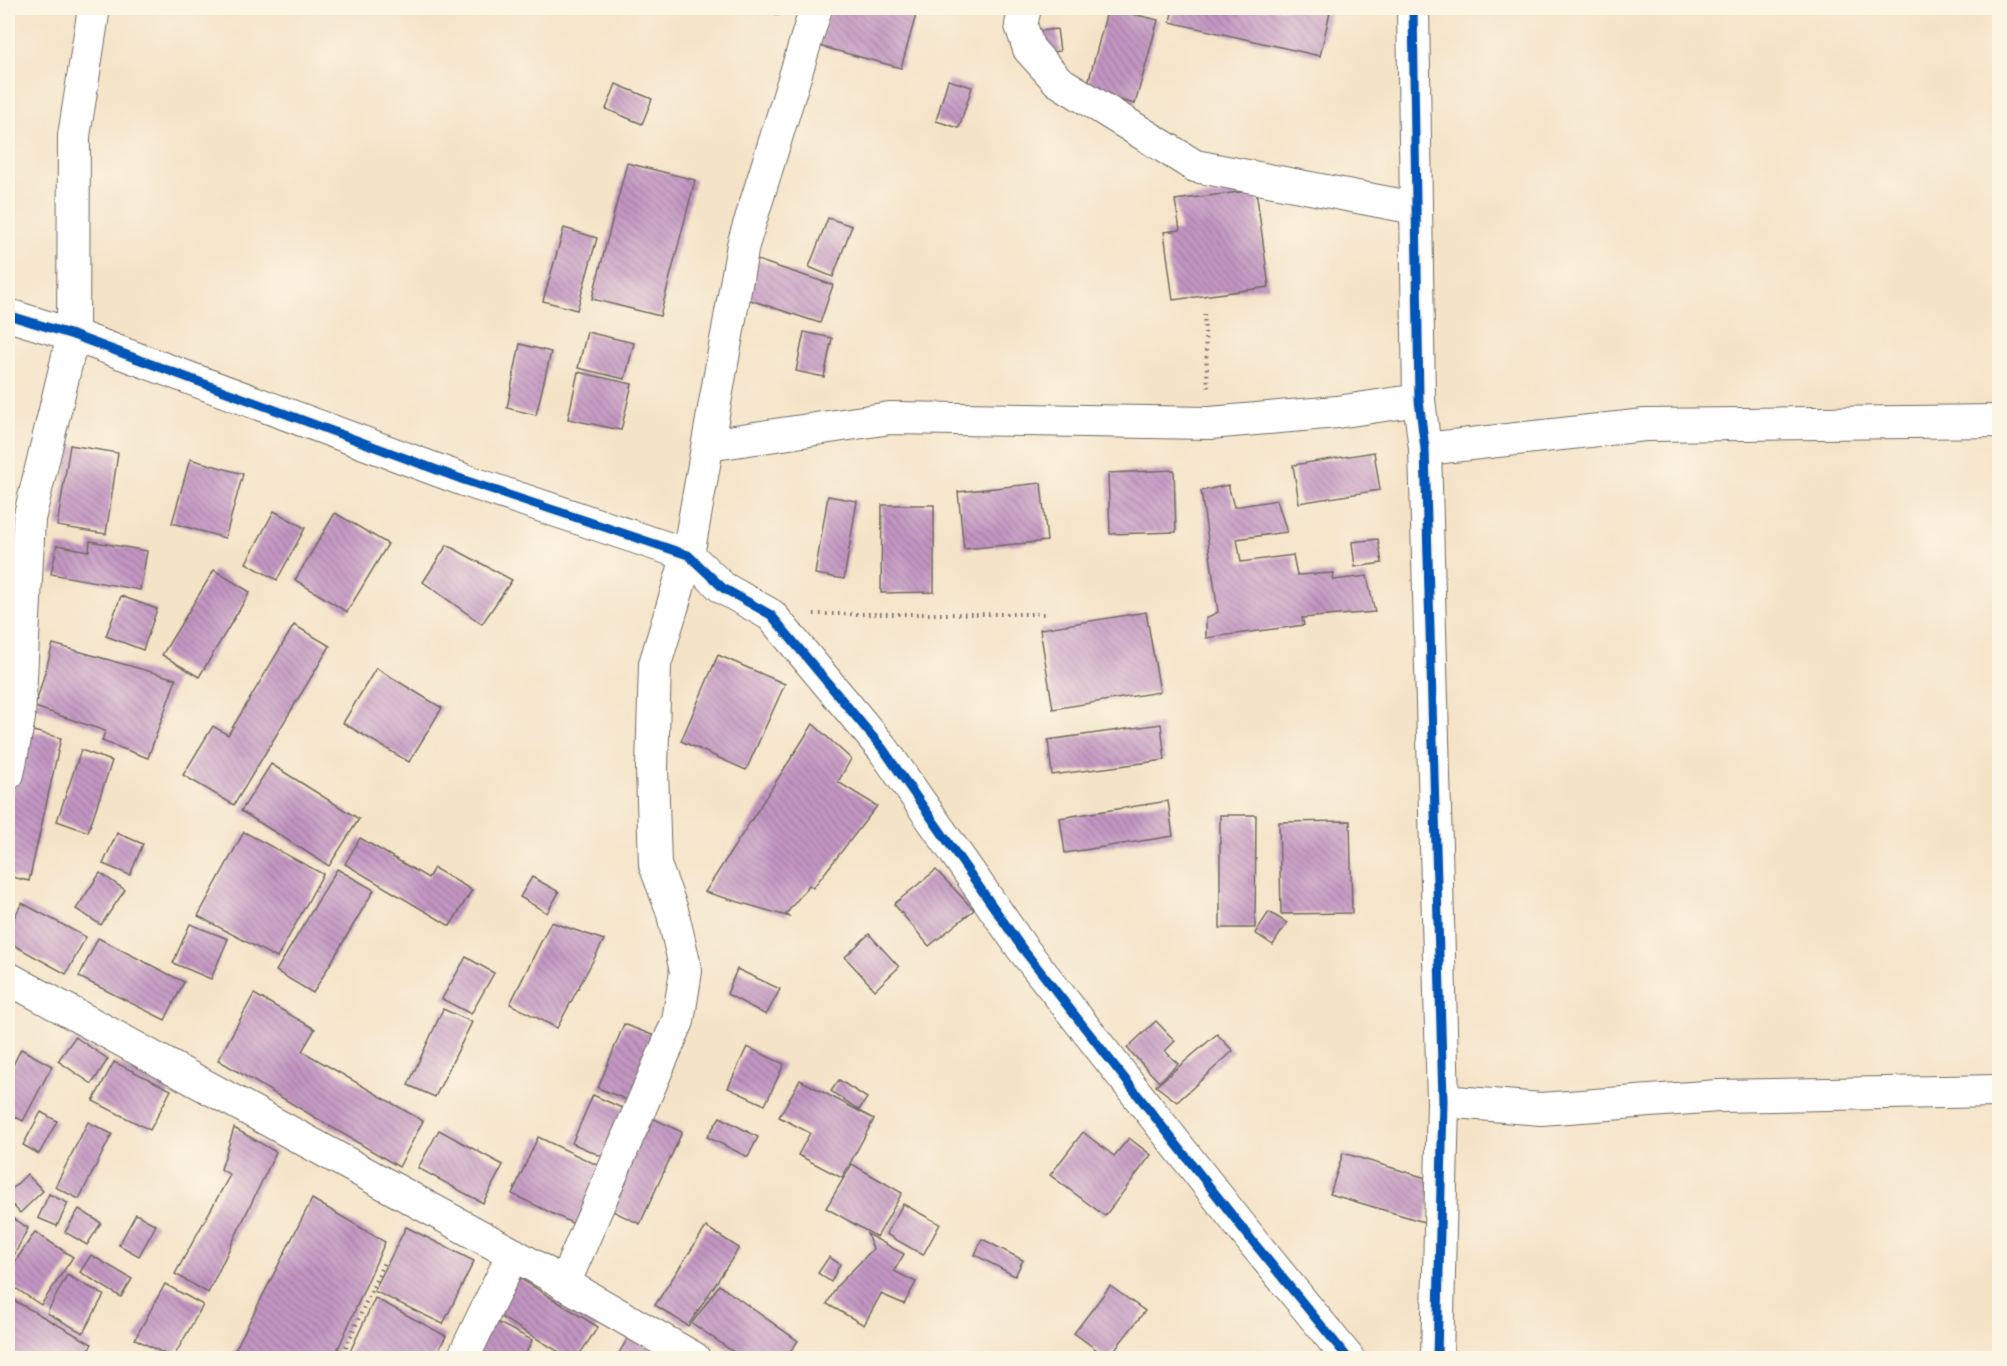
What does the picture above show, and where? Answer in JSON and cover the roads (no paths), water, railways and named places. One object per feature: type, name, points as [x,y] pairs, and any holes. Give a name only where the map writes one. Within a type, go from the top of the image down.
[{"type":"street","points":[[8,774],[19,718],[29,519],[73,335],[74,136],[94,8]]},
{"type":"street","points":[[564,1284],[678,1021],[686,971],[672,910],[655,865],[652,769],[655,664],[688,555],[743,245],[816,8]]},
{"type":"street","points":[[1025,8],[1022,25],[1029,49],[1058,81],[1196,166],[1415,208]]},
{"type":"street","points":[[1413,8],[1419,400],[1425,448],[1443,1101],[1437,1359]]},
{"type":"street","points":[[8,315],[73,335],[464,480],[688,555],[723,588],[771,615],[883,749],[1022,948],[1348,1359]]},
{"type":"street","points":[[708,445],[890,418],[1210,423],[1337,412],[1419,400]]},
{"type":"street","points":[[1425,448],[1645,425],[2000,421]]},
{"type":"street","points":[[8,978],[513,1254],[694,1359]]},
{"type":"street","points":[[1443,1101],[1541,1109],[1718,1096],[2000,1091]]},
{"type":"street","points":[[462,1359],[513,1254]]}]
